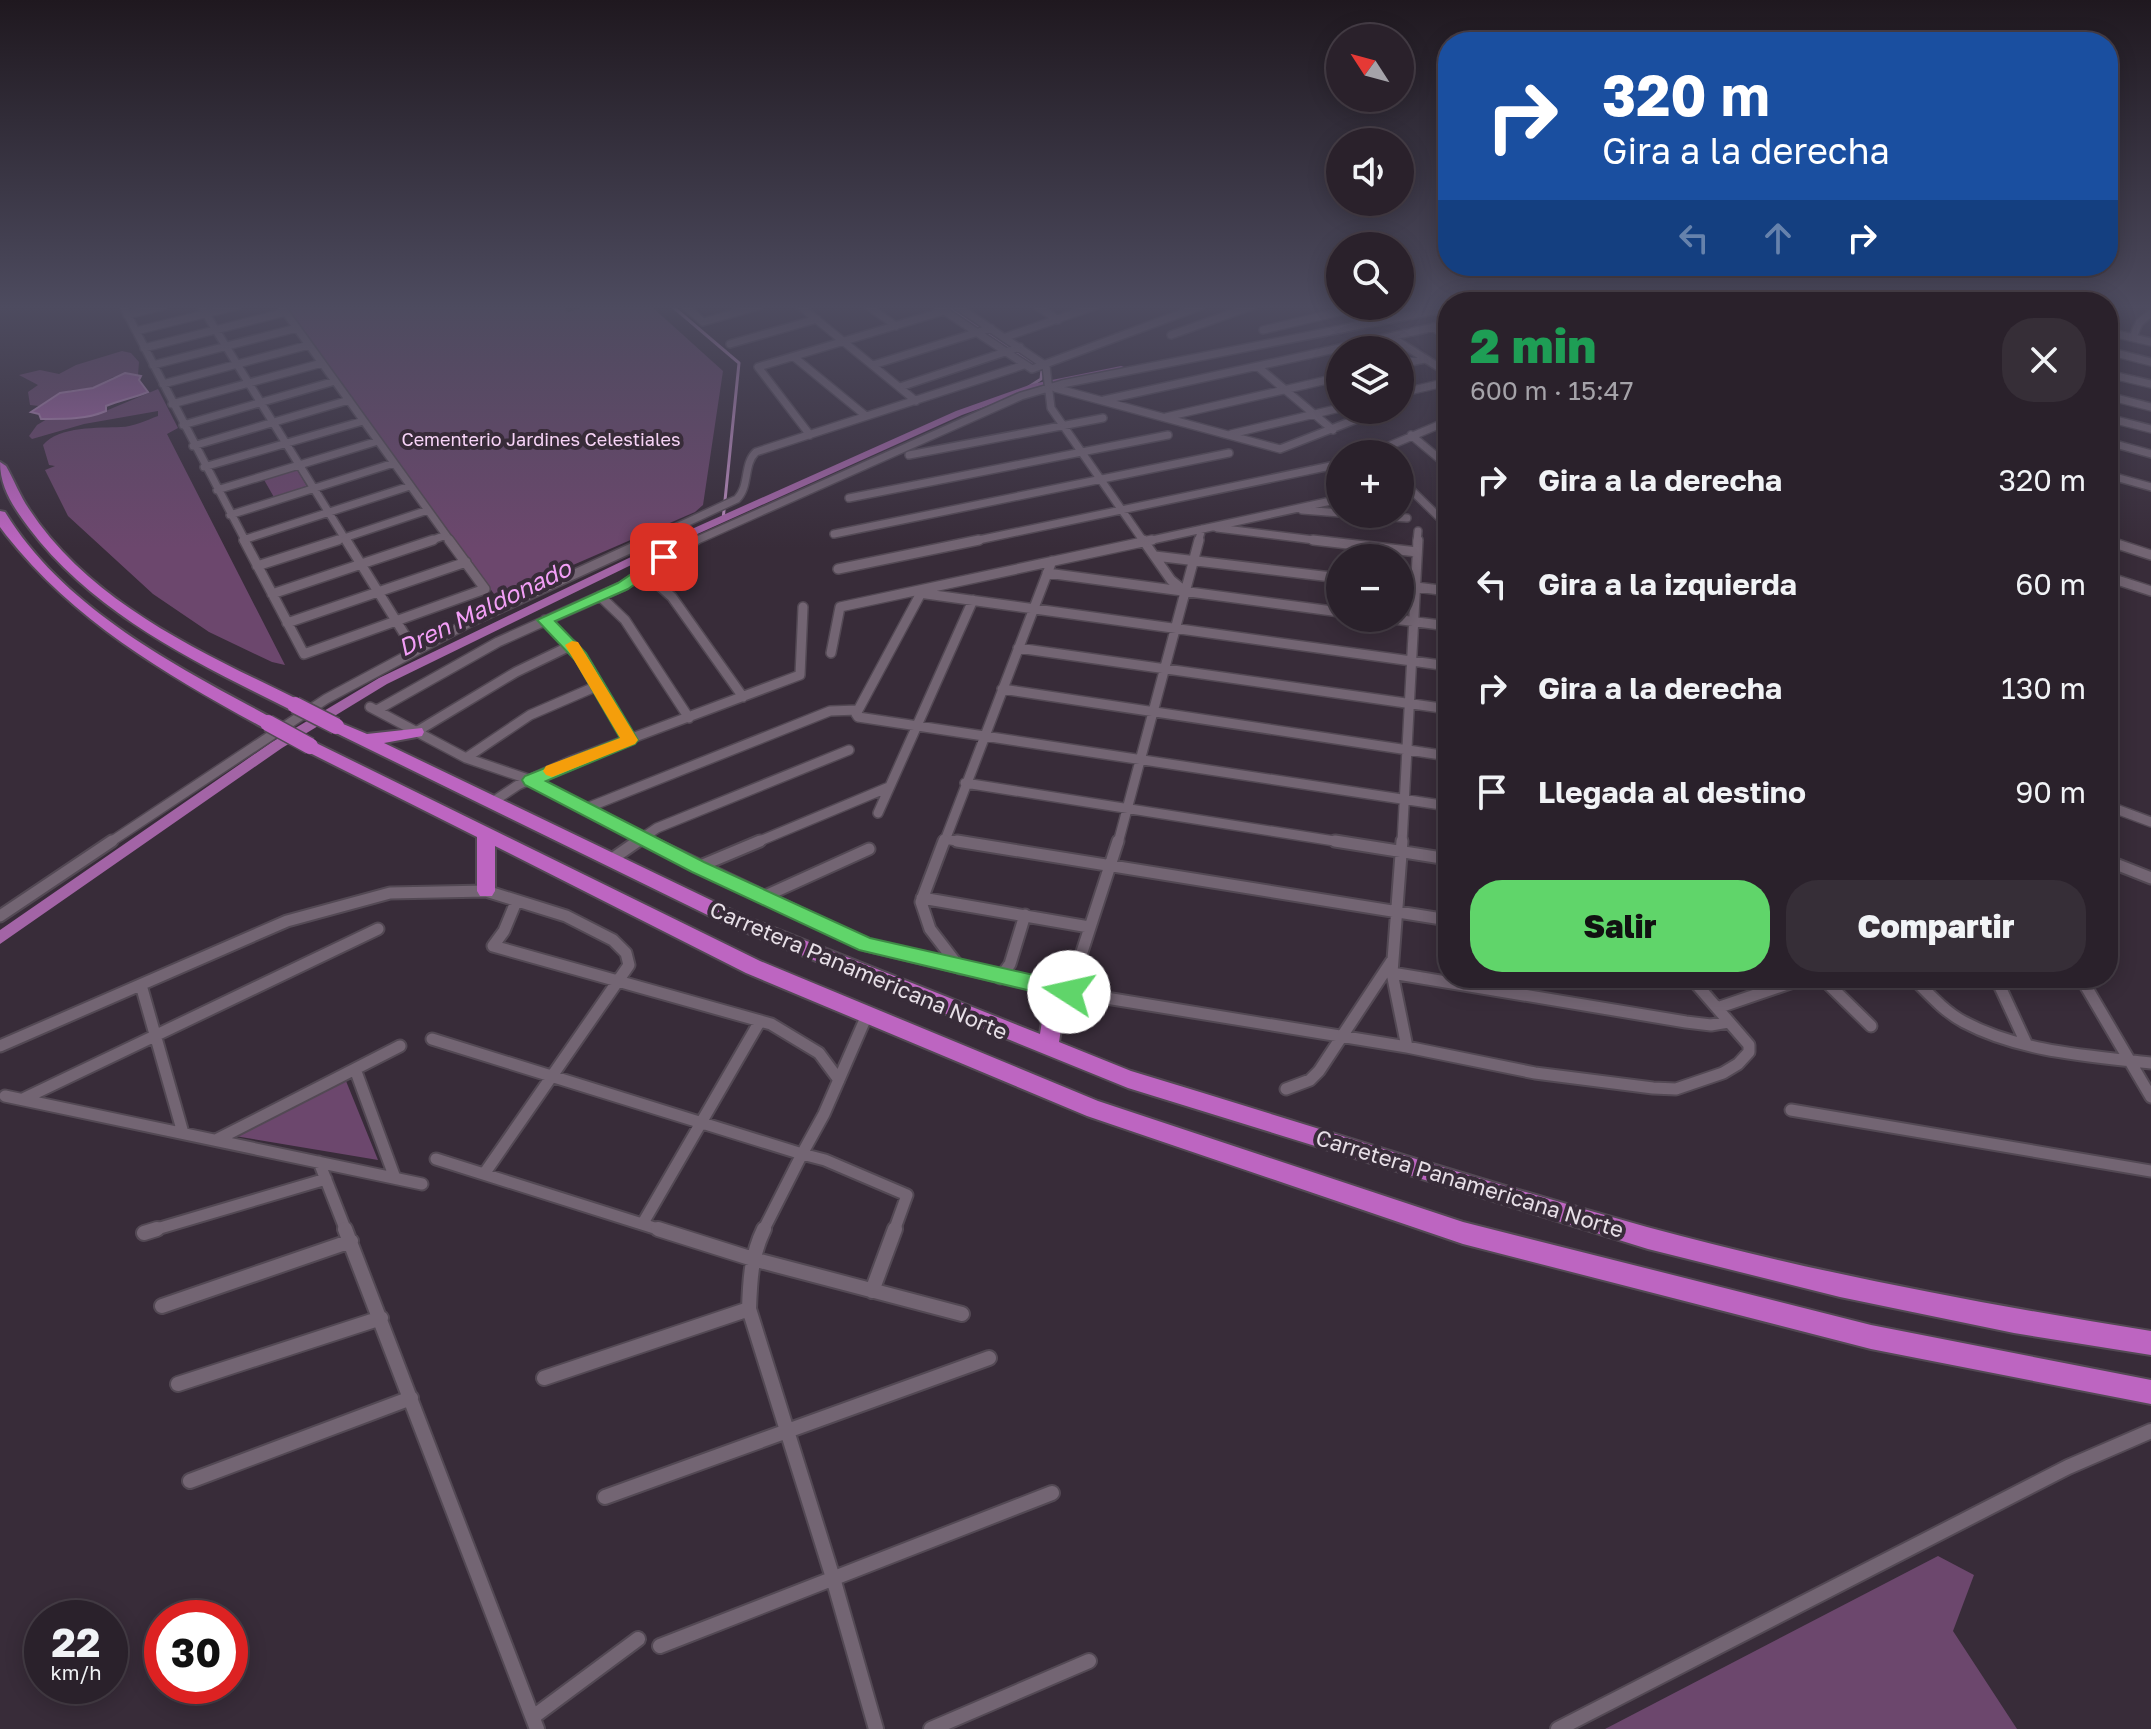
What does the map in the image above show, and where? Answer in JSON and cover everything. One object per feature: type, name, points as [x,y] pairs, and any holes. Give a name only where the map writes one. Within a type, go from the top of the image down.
[{"type":"highway","name":"Carretera Panamericana Norte","points":[[0,466],[27,520],[72,569],[130,615],[206,661],[737,921],[1048,1048],[1128,1079],[1648,1238],[1840,1285],[1999,1318],[2151,1343]]},
{"type":"highway","name":"Carretera Panamericana Norte","points":[[0,515],[5,527],[51,579],[106,627],[181,675],[310,746],[753,967],[1094,1109],[1463,1233],[1871,1337],[2151,1392]]},
{"type":"highway","points":[[365,740],[416,732]]},
{"type":"highway","points":[[486,834],[486,891]]},
{"type":"highway","points":[[1048,1048],[1063,991]]},
{"type":"street","points":[[164,387],[304,654],[485,589],[339,387]]},
{"type":"street","points":[[172,404],[235,387]]},
{"type":"street","points":[[251,387],[408,640]]},
{"type":"street","points":[[183,425],[315,387]]},
{"type":"street","points":[[773,387],[810,435]]},
{"type":"street","points":[[830,387],[866,416]]},
{"type":"street","points":[[900,387],[916,401]]},
{"type":"street","points":[[0,916],[326,699],[367,675],[555,581],[742,496],[751,456],[959,387]]},
{"type":"street","points":[[1056,387],[969,416],[746,516],[664,557],[623,586],[545,620],[374,708],[466,758],[531,780],[698,867],[866,945],[1000,978],[1407,1047],[1535,1073],[1676,1089],[1723,1073],[1747,1055],[1749,1045],[1700,988]]},
{"type":"street","points":[[1104,400],[1166,387]]},
{"type":"street","points":[[1279,387],[1333,430]]},
{"type":"street","points":[[1164,418],[1298,387]]},
{"type":"street","points":[[1414,390],[1426,387]]},
{"type":"street","points":[[1414,393],[1426,387]]},
{"type":"street","points":[[1049,388],[1285,449],[1347,424]]},
{"type":"street","points":[[1049,388],[1051,408],[1171,580],[1183,590]]},
{"type":"street","points":[[2118,399],[2151,407]]},
{"type":"street","points":[[193,446],[349,400]]},
{"type":"street","points":[[1229,435],[1326,412]]},
{"type":"street","points":[[909,455],[1103,418]]},
{"type":"street","points":[[204,467],[363,421]]},
{"type":"street","points":[[2118,421],[2151,429]]},
{"type":"street","points":[[1401,440],[1437,425]]},
{"type":"street","points":[[849,498],[1168,435]]},
{"type":"street","points":[[1411,435],[1438,458]]},
{"type":"street","points":[[217,490],[378,441]]},
{"type":"street","points":[[2118,445],[2151,454]]},
{"type":"street","points":[[834,534],[1229,453]]},
{"type":"street","points":[[230,515],[394,463]]},
{"type":"street","points":[[838,569],[1326,467]]},
{"type":"street","points":[[2118,478],[2151,487]]},
{"type":"street","points":[[243,540],[410,486]]},
{"type":"street","points":[[1414,493],[1438,516]]},
{"type":"street","points":[[831,653],[840,607],[1326,502]]},
{"type":"street","points":[[716,510],[730,509],[746,516]]},
{"type":"street","points":[[1289,509],[1326,512]]},
{"type":"street","points":[[257,566],[428,510]]},
{"type":"street","points":[[1206,528],[1417,552]]},
{"type":"street","points":[[1063,991],[1112,866],[1183,590],[1206,528]]},
{"type":"street","points":[[1418,531],[1414,622],[1438,625]]},
{"type":"street","points":[[272,594],[446,535]]},
{"type":"street","points":[[2118,544],[2151,555]]},
{"type":"street","points":[[1155,556],[1326,576]]},
{"type":"street","points":[[960,968],[921,912],[922,898],[1052,561]]},
{"type":"street","points":[[287,623],[466,562]]},
{"type":"street","points":[[644,572],[672,597],[743,697]]},
{"type":"street","points":[[1047,573],[1326,610]]},
{"type":"street","points":[[2118,580],[2151,591]]},
{"type":"street","points":[[1415,587],[1438,590]]},
{"type":"street","points":[[917,592],[1438,665]]},
{"type":"street","points":[[917,592],[856,714],[862,718],[1438,805]]},
{"type":"street","points":[[600,596],[625,620],[689,718]]},
{"type":"street","points":[[878,813],[973,600]]},
{"type":"street","points":[[494,801],[531,780],[800,675],[803,607]]},
{"type":"street","points":[[545,620],[572,645],[629,740]]},
{"type":"street","points":[[1407,1047],[1392,973],[1399,911],[1413,632]]},
{"type":"street","points":[[416,732],[509,676],[572,645]]},
{"type":"street","points":[[1018,648],[1438,707]]},
{"type":"street","points":[[466,758],[530,715],[597,686]]},
{"type":"street","points":[[1002,689],[1438,755]]},
{"type":"street","points":[[584,809],[830,711],[858,710]]},
{"type":"street","points":[[612,859],[640,837],[672,821],[849,750]]},
{"type":"street","points":[[965,783],[1126,811],[1438,857]]},
{"type":"street","points":[[698,867],[889,787]]},
{"type":"street","points":[[2118,810],[2151,822]]},
{"type":"street","points":[[944,839],[1438,918]]},
{"type":"street","points":[[763,897],[869,849]]},
{"type":"street","points":[[2118,865],[2151,878]]},
{"type":"street","points":[[0,1046],[287,921],[390,893],[486,891],[566,916],[619,943],[629,965],[484,1174]]},
{"type":"street","points":[[922,898],[1089,927]]},
{"type":"street","points":[[516,902],[504,931],[493,946],[785,1030],[830,1062],[839,1080]]},
{"type":"street","points":[[1000,978],[1010,964],[1025,915]]},
{"type":"street","points":[[23,1099],[378,929]]},
{"type":"street","points":[[1286,1089],[1310,1080],[1319,1071],[1394,957]]},
{"type":"street","points":[[1392,973],[1438,981]]},
{"type":"street","points":[[141,985],[183,1133]]},
{"type":"street","points":[[1482,988],[1686,1022],[1711,1025],[1728,1022]]},
{"type":"street","points":[[1717,1008],[1776,988]]},
{"type":"street","points":[[1832,988],[1871,1026]]},
{"type":"street","points":[[1923,988],[1964,1022],[1989,1033],[2026,1043],[2151,1063]]},
{"type":"street","points":[[2001,988],[2026,1043]]},
{"type":"street","points":[[2087,988],[2151,1097]]},
{"type":"street","points":[[867,1015],[839,1080],[761,1234],[753,1259],[749,1309],[833,1578],[876,1729]]},
{"type":"street","points":[[643,1223],[760,1021]]},
{"type":"street","points":[[432,1039],[825,1160],[907,1195],[872,1291]]},
{"type":"street","points":[[216,1140],[400,1046]]},
{"type":"street","points":[[355,1069],[395,1178]]},
{"type":"street","points":[[5,1096],[422,1184]]},
{"type":"street","points":[[1791,1110],[2151,1171]]},
{"type":"street","points":[[436,1159],[753,1259],[962,1314]]},
{"type":"street","points":[[319,1162],[535,1723],[638,1639]]},
{"type":"street","points":[[144,1233],[326,1179]]},
{"type":"street","points":[[162,1306],[351,1241]]},
{"type":"street","points":[[544,1378],[749,1309]]},
{"type":"street","points":[[178,1384],[381,1318]]},
{"type":"street","points":[[605,1497],[989,1358]]},
{"type":"street","points":[[190,1481],[411,1398]]},
{"type":"street","points":[[1558,1729],[2068,1467],[2151,1431]]},
{"type":"street","points":[[660,1646],[1052,1493]]},
{"type":"street","points":[[931,1729],[1089,1661]]},
{"type":"green space","points":[[36,387],[95,387],[71,390],[39,406],[30,405],[28,392]]},
{"type":"green space","name":"Cementerio Jardines Celestiales","points":[[344,387],[721,387],[703,505],[695,512],[497,598]]},
{"type":"green space","points":[[158,389],[178,428],[167,434],[285,665],[272,662],[209,632],[153,594],[68,516],[45,470],[55,466],[49,465],[43,445],[59,434],[80,429],[130,426],[158,416],[158,411],[84,424],[32,439],[29,436],[37,425],[47,419],[96,415]]},
{"type":"green space","points":[[296,468],[308,488],[275,499],[263,478]]},
{"type":"green space","points":[[346,1081],[378,1160],[235,1136]]},
{"type":"green space","points":[[1938,1556],[1974,1575],[1953,1631],[2017,1729],[1605,1729]]},
{"type":"shaded area","points":[[144,387],[148,392],[106,406],[106,411],[82,417],[41,419],[39,414],[31,412],[60,393],[93,388]]},
{"type":"waterway","points":[[723,520],[737,387]]},
{"type":"waterway","name":"Dren Maldonado","points":[[0,938],[277,745],[383,681],[660,547],[959,413],[1033,387]]},
{"type":"slow traffic","points":[[552,771],[629,740],[572,645]]},
{"type":"route","points":[[664,557],[623,586],[545,620],[581,657],[629,740],[571,761],[531,780],[698,867],[866,945],[1069,992]]}]
